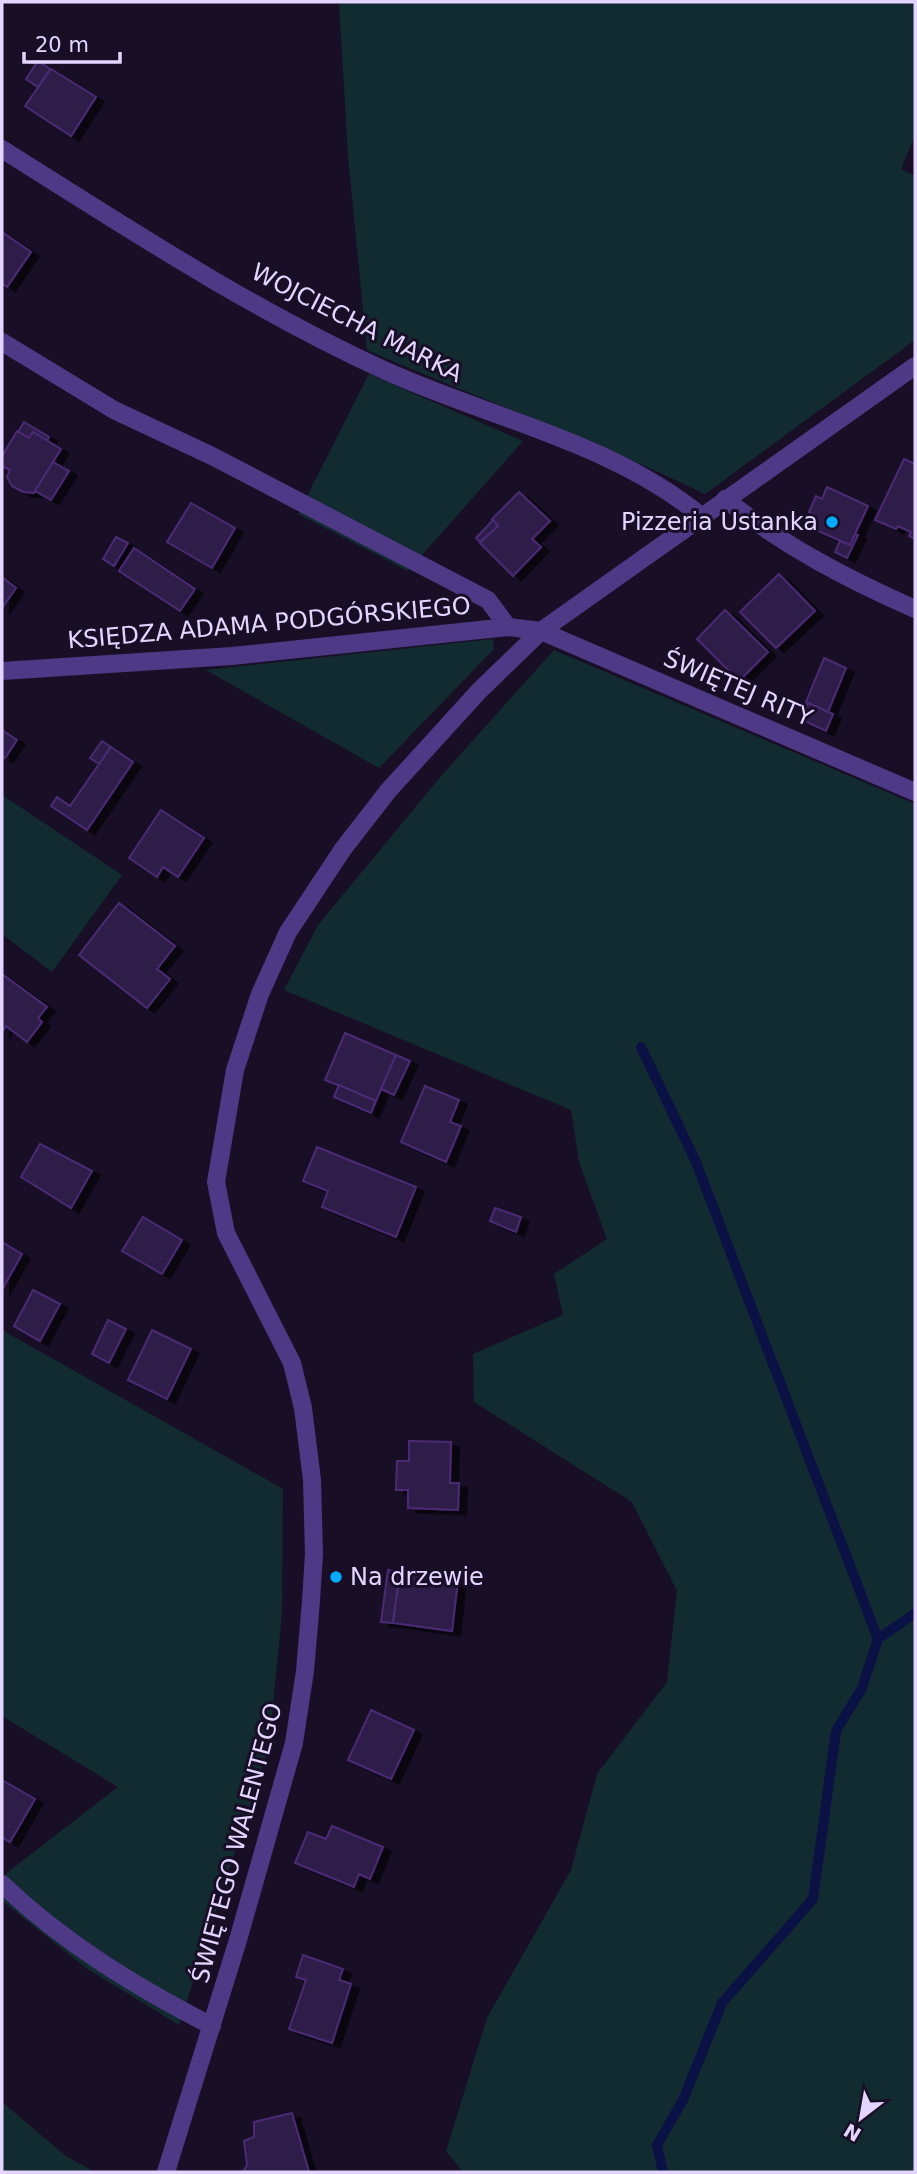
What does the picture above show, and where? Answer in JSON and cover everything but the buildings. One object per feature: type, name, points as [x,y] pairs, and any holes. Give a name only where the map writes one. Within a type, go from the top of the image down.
[{"type":"street","name":"WOJCIECHA MARKA","points":[[2,149],[126,229],[304,329],[384,370],[455,401],[641,474],[677,496],[701,516]]},
{"type":"street","points":[[2,342],[114,410],[212,456],[488,600],[508,627]]},
{"type":"street","name":"ŚWIĘTEGO WALENTEGO","points":[[166,2172],[212,2026],[293,1743],[305,1671],[314,1554],[312,1480],[303,1408],[295,1374],[226,1233],[216,1182],[222,1131],[236,1070],[260,994],[304,903],[388,791],[479,691],[541,631],[725,499],[851,414],[915,366]]},
{"type":"street","points":[[725,499],[756,524],[837,575],[915,609]]},
{"type":"street","name":"KSIĘDZA ADAMA PODGÓRSKIEGO","points":[[2,671],[232,656],[508,627],[541,631]]},
{"type":"street","name":"ŚWIĘTEJ RITY","points":[[541,631],[915,792]]},
{"type":"street","points":[[2,1884],[98,1961],[143,1990],[212,2026]]},
{"type":"green space","points":[[339,2],[915,2],[915,136],[901,169],[915,176],[915,340],[705,494],[622,456],[367,350],[348,156]]},
{"type":"green space","points":[[369,374],[523,441],[408,571],[298,514]]},
{"type":"green space","points":[[493,639],[494,649],[379,768],[206,670]]},
{"type":"green space","points":[[554,650],[915,804],[915,2172],[463,2172],[446,2151],[487,2018],[571,1870],[597,1774],[667,1682],[677,1591],[632,1502],[474,1402],[473,1354],[563,1315],[554,1274],[607,1239],[579,1162],[571,1110],[284,990],[318,925],[442,775]]},
{"type":"green space","points":[[2,795],[122,875],[52,972],[2,934]]},
{"type":"green space","points":[[2,1330],[283,1489],[282,1612],[269,1747],[179,2025],[86,1968],[2,1901],[2,1880],[8,1872],[118,1787],[2,1716]]},
{"type":"green space","points":[[2,2102],[66,2156],[95,2172],[2,2172]]},
{"type":"waterway","points":[[641,1047],[696,1162],[878,1639]]},
{"type":"waterway","points":[[663,2172],[657,2145],[683,2100],[722,2003],[813,1899],[836,1731],[862,1688],[878,1639],[915,1613]]},
{"type":"place","name":"Pizzeria Ustanka","points":[[832,522]]},
{"type":"place","name":"Na drzewie","points":[[336,1577]]}]
